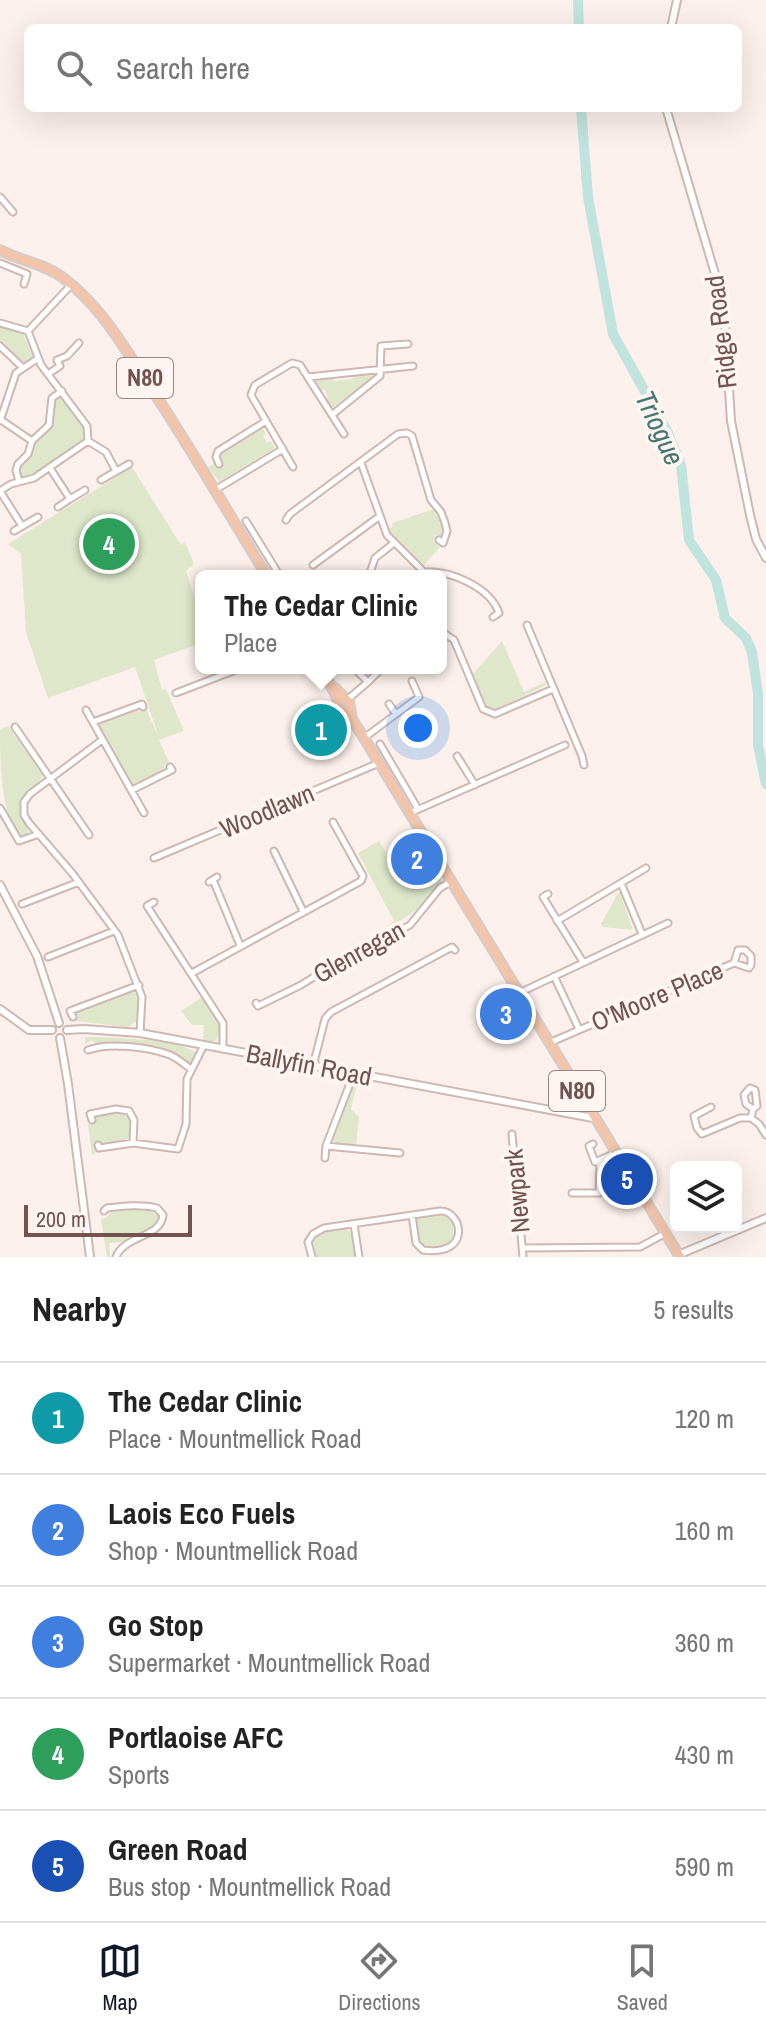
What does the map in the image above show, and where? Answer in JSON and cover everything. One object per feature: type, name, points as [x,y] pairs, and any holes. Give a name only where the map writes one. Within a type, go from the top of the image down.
[{"type":"main road","name":"N80","points":[[0,250],[53,271],[71,284],[106,322],[263,570]]},
{"type":"main road","name":"N80","points":[[325,674],[379,763],[414,811],[548,1043],[679,1256]]},
{"type":"street","points":[[672,24],[677,0]]},
{"type":"street","name":"Ridge Road","points":[[667,112],[718,284],[725,325],[731,421],[756,539],[766,558]]},
{"type":"street","points":[[0,197],[13,212]]},
{"type":"street","points":[[0,263],[27,274],[24,284]]},
{"type":"street","points":[[28,331],[71,284]]},
{"type":"street","points":[[0,323],[28,331]]},
{"type":"street","points":[[28,331],[37,359],[87,426],[88,441]]},
{"type":"street","points":[[48,374],[60,366],[57,360],[67,356],[79,343]]},
{"type":"street","points":[[333,414],[375,382],[382,369],[381,346],[408,344]]},
{"type":"street","points":[[0,346],[22,367]]},
{"type":"street","points":[[32,441],[0,420],[3,399],[16,373],[37,359]]},
{"type":"street","points":[[293,467],[251,395],[255,385],[292,363],[300,365],[344,434]]},
{"type":"street","points":[[308,377],[413,366]]},
{"type":"street","points":[[19,482],[18,464],[28,454],[32,441],[49,425],[52,398],[62,391]]},
{"type":"street","points":[[219,464],[216,457],[218,451],[266,421]]},
{"type":"street","points":[[286,520],[398,434],[410,434],[431,500],[445,523],[446,539],[443,543],[439,540]]},
{"type":"street","points":[[22,526],[0,491],[34,478],[88,441]]},
{"type":"street","points":[[88,441],[106,452],[116,471]]},
{"type":"street","points":[[215,490],[283,449]]},
{"type":"street","points":[[361,463],[387,535],[420,570]]},
{"type":"street","points":[[101,480],[129,464]]},
{"type":"street","points":[[50,468],[70,499]]},
{"type":"street","points":[[58,507],[85,490]]},
{"type":"street","points":[[313,565],[380,516]]},
{"type":"street","points":[[14,531],[38,517]]},
{"type":"street","points":[[246,521],[276,570]]},
{"type":"street","points":[[371,570],[375,558],[394,543]]},
{"type":"street","points":[[447,576],[488,596],[499,613],[493,617]]},
{"type":"street","points":[[527,625],[584,765]]},
{"type":"street","points":[[447,635],[454,640],[483,709],[489,713],[495,714],[553,689]]},
{"type":"street","points":[[176,693],[225,674]]},
{"type":"street","points":[[360,674],[368,682]]},
{"type":"street","points":[[345,703],[376,674]]},
{"type":"street","points":[[364,738],[419,697],[412,681]]},
{"type":"street","points":[[93,722],[142,704],[143,707]]},
{"type":"street","points":[[389,704],[396,714]]},
{"type":"street","points":[[86,710],[144,813]]},
{"type":"street","points":[[15,727],[89,835]]},
{"type":"street","points":[[102,740],[24,802],[24,815],[118,935],[142,997],[140,1033]]},
{"type":"street","points":[[380,744],[414,811],[565,745]]},
{"type":"street","points":[[457,756],[475,785]]},
{"type":"street","name":"Woodlawn","points":[[154,858],[379,763]]},
{"type":"street","points":[[132,790],[172,770],[170,767]]},
{"type":"street","points":[[0,808],[19,841],[39,833]]},
{"type":"street","points":[[192,973],[361,881],[363,876],[332,822]]},
{"type":"street","points":[[275,850],[303,911]]},
{"type":"street","points":[[557,921],[646,868]]},
{"type":"street","points":[[213,880],[240,945]]},
{"type":"street","name":"Glenregan","points":[[256,1003],[258,1006],[301,985],[341,960],[410,925],[440,888],[452,881]]},
{"type":"street","points":[[22,904],[79,882]]},
{"type":"street","points":[[621,883],[642,934]]},
{"type":"street","points":[[0,885],[37,956],[59,1023]]},
{"type":"street","points":[[548,894],[543,897],[583,962]]},
{"type":"street","points":[[154,902],[147,906],[223,1023],[223,1049]]},
{"type":"street","points":[[519,993],[668,923]]},
{"type":"street","points":[[48,957],[114,931]]},
{"type":"street","points":[[313,1066],[325,1019],[331,1012],[452,947],[455,950]]},
{"type":"street","name":"O'Moore Place","points":[[548,1043],[734,963]]},
{"type":"street","name":"O'Moore Place","points":[[554,976],[579,1029]]},
{"type":"street","points":[[73,1017],[70,1011],[139,985]]},
{"type":"street","points":[[0,1009],[29,1030],[52,1030]]},
{"type":"street","points":[[59,1023],[52,1030],[54,1036],[60,1038]]},
{"type":"street","points":[[59,1023],[67,1030],[60,1038]]},
{"type":"street","name":"Ballyfin Road","points":[[67,1030],[140,1033],[593,1118]]},
{"type":"street","points":[[60,1038],[90,1257]]},
{"type":"street","points":[[98,1145],[99,1148],[133,1143],[178,1149],[186,1124],[185,1085],[204,1045]]},
{"type":"street","points":[[91,1047],[159,1052],[172,1056],[191,1069]]},
{"type":"street","points":[[325,1158],[326,1146],[354,1073]]},
{"type":"street","name":"Ballyfin Road","points":[[551,1110],[582,1100]]},
{"type":"street","points":[[711,1107],[694,1116],[702,1134],[740,1118],[751,1118],[766,1135]]},
{"type":"street","points":[[92,1120],[90,1114],[116,1109],[129,1111],[134,1120],[133,1143]]},
{"type":"street","points":[[751,1118],[753,1109]]},
{"type":"street","name":"Newpark","points":[[512,1134],[523,1257]]},
{"type":"street","points":[[593,1144],[589,1146],[595,1162],[615,1153]]},
{"type":"street","points":[[326,1146],[400,1152]]},
{"type":"street","points":[[572,1193],[599,1193],[600,1161]]},
{"type":"street","points":[[104,1211],[118,1206],[150,1206],[163,1215],[158,1227],[123,1245],[116,1257]]},
{"type":"street","points":[[312,1257],[308,1242],[316,1231],[412,1215],[449,1211],[456,1222],[457,1242],[454,1248],[449,1251],[423,1250],[416,1243],[412,1215]]},
{"type":"street","points":[[679,1256],[766,1218]]},
{"type":"street","points":[[354,1225],[359,1257]]},
{"type":"street","name":"Newpark","points":[[522,1248],[635,1247],[664,1234]]},
{"type":"street","points":[[635,1247],[639,1257]]},
{"type":"green space","points":[[0,327],[23,334],[33,356],[24,363],[0,342]]},
{"type":"green space","points":[[371,373],[372,378],[332,408],[324,399],[328,397],[324,389],[320,391],[314,382],[315,379],[333,377],[334,381],[353,379],[353,375]]},
{"type":"green space","points":[[59,395],[83,428],[84,439],[43,469],[22,478],[18,469],[36,442],[51,427],[53,400]]},
{"type":"green space","points":[[262,427],[267,443],[271,441],[275,448],[219,482],[208,467],[221,460],[221,454]]},
{"type":"green space","points":[[132,467],[181,545],[185,542],[194,564],[186,571],[195,599],[195,645],[154,660],[162,690],[166,689],[184,731],[159,740],[169,762],[163,773],[133,784],[98,728],[101,721],[134,709],[140,712],[146,709],[159,738],[135,667],[48,698],[26,632],[21,554],[8,544]]},
{"type":"green space","points":[[434,509],[443,532],[440,536],[436,535],[433,541],[440,547],[424,565],[388,529],[393,527],[392,523]]},
{"type":"green space","points":[[502,641],[524,692],[546,682],[546,685],[495,710],[485,707],[471,676]]},
{"type":"green space","points":[[8,726],[43,775],[21,801],[20,810],[28,831],[24,838],[10,819],[3,789],[0,730]]},
{"type":"green space","points":[[379,841],[395,867],[410,862],[419,878],[438,869],[442,881],[416,910],[388,929],[387,926],[394,921],[358,853]]},
{"type":"green space","points":[[618,893],[633,930],[603,927],[601,924]]},
{"type":"green space","points":[[132,991],[139,996],[138,1020],[128,1027],[69,1020],[79,1010]]},
{"type":"green space","points":[[202,997],[219,1024],[219,1035],[215,1041],[203,1041],[204,1025],[192,1025],[181,1011]]},
{"type":"green space","points":[[85,1037],[162,1042],[190,1049],[197,1054],[191,1062],[184,1063],[172,1053],[97,1045],[92,1040],[85,1044]]},
{"type":"green space","points":[[355,1079],[358,1079],[351,1109],[359,1117],[356,1146],[338,1145],[333,1137]]},
{"type":"green space","points":[[113,1112],[131,1117],[130,1138],[112,1144],[99,1142],[92,1155],[88,1124],[94,1123],[96,1117]]},
{"type":"green space","points":[[143,1209],[159,1214],[160,1220],[136,1237],[109,1243],[110,1257],[107,1257],[101,1219],[112,1211]]},
{"type":"green space","points":[[440,1213],[453,1219],[455,1242],[444,1247],[423,1248],[415,1224],[417,1218],[438,1216]]},
{"type":"green space","points":[[346,1228],[352,1235],[355,1257],[314,1257],[310,1244],[313,1237],[329,1229]]},
{"type":"waterway","name":"Triogue","points":[[578,0],[579,24]]},
{"type":"waterway","name":"Triogue","points":[[581,112],[588,197],[613,334],[668,433],[681,465],[689,540],[716,580],[725,618],[746,638],[752,652],[758,694],[758,745],[766,784]]},
{"type":"place","name":"Portlaoise AFC","points":[[109,544]]},
{"type":"place","name":"The Cedar Clinic","points":[[321,730]]},
{"type":"place","name":"Laois Eco Fuels","points":[[417,859]]},
{"type":"place","name":"Go Stop","points":[[506,1014]]},
{"type":"place","name":"Green Road","points":[[627,1179]]}]
